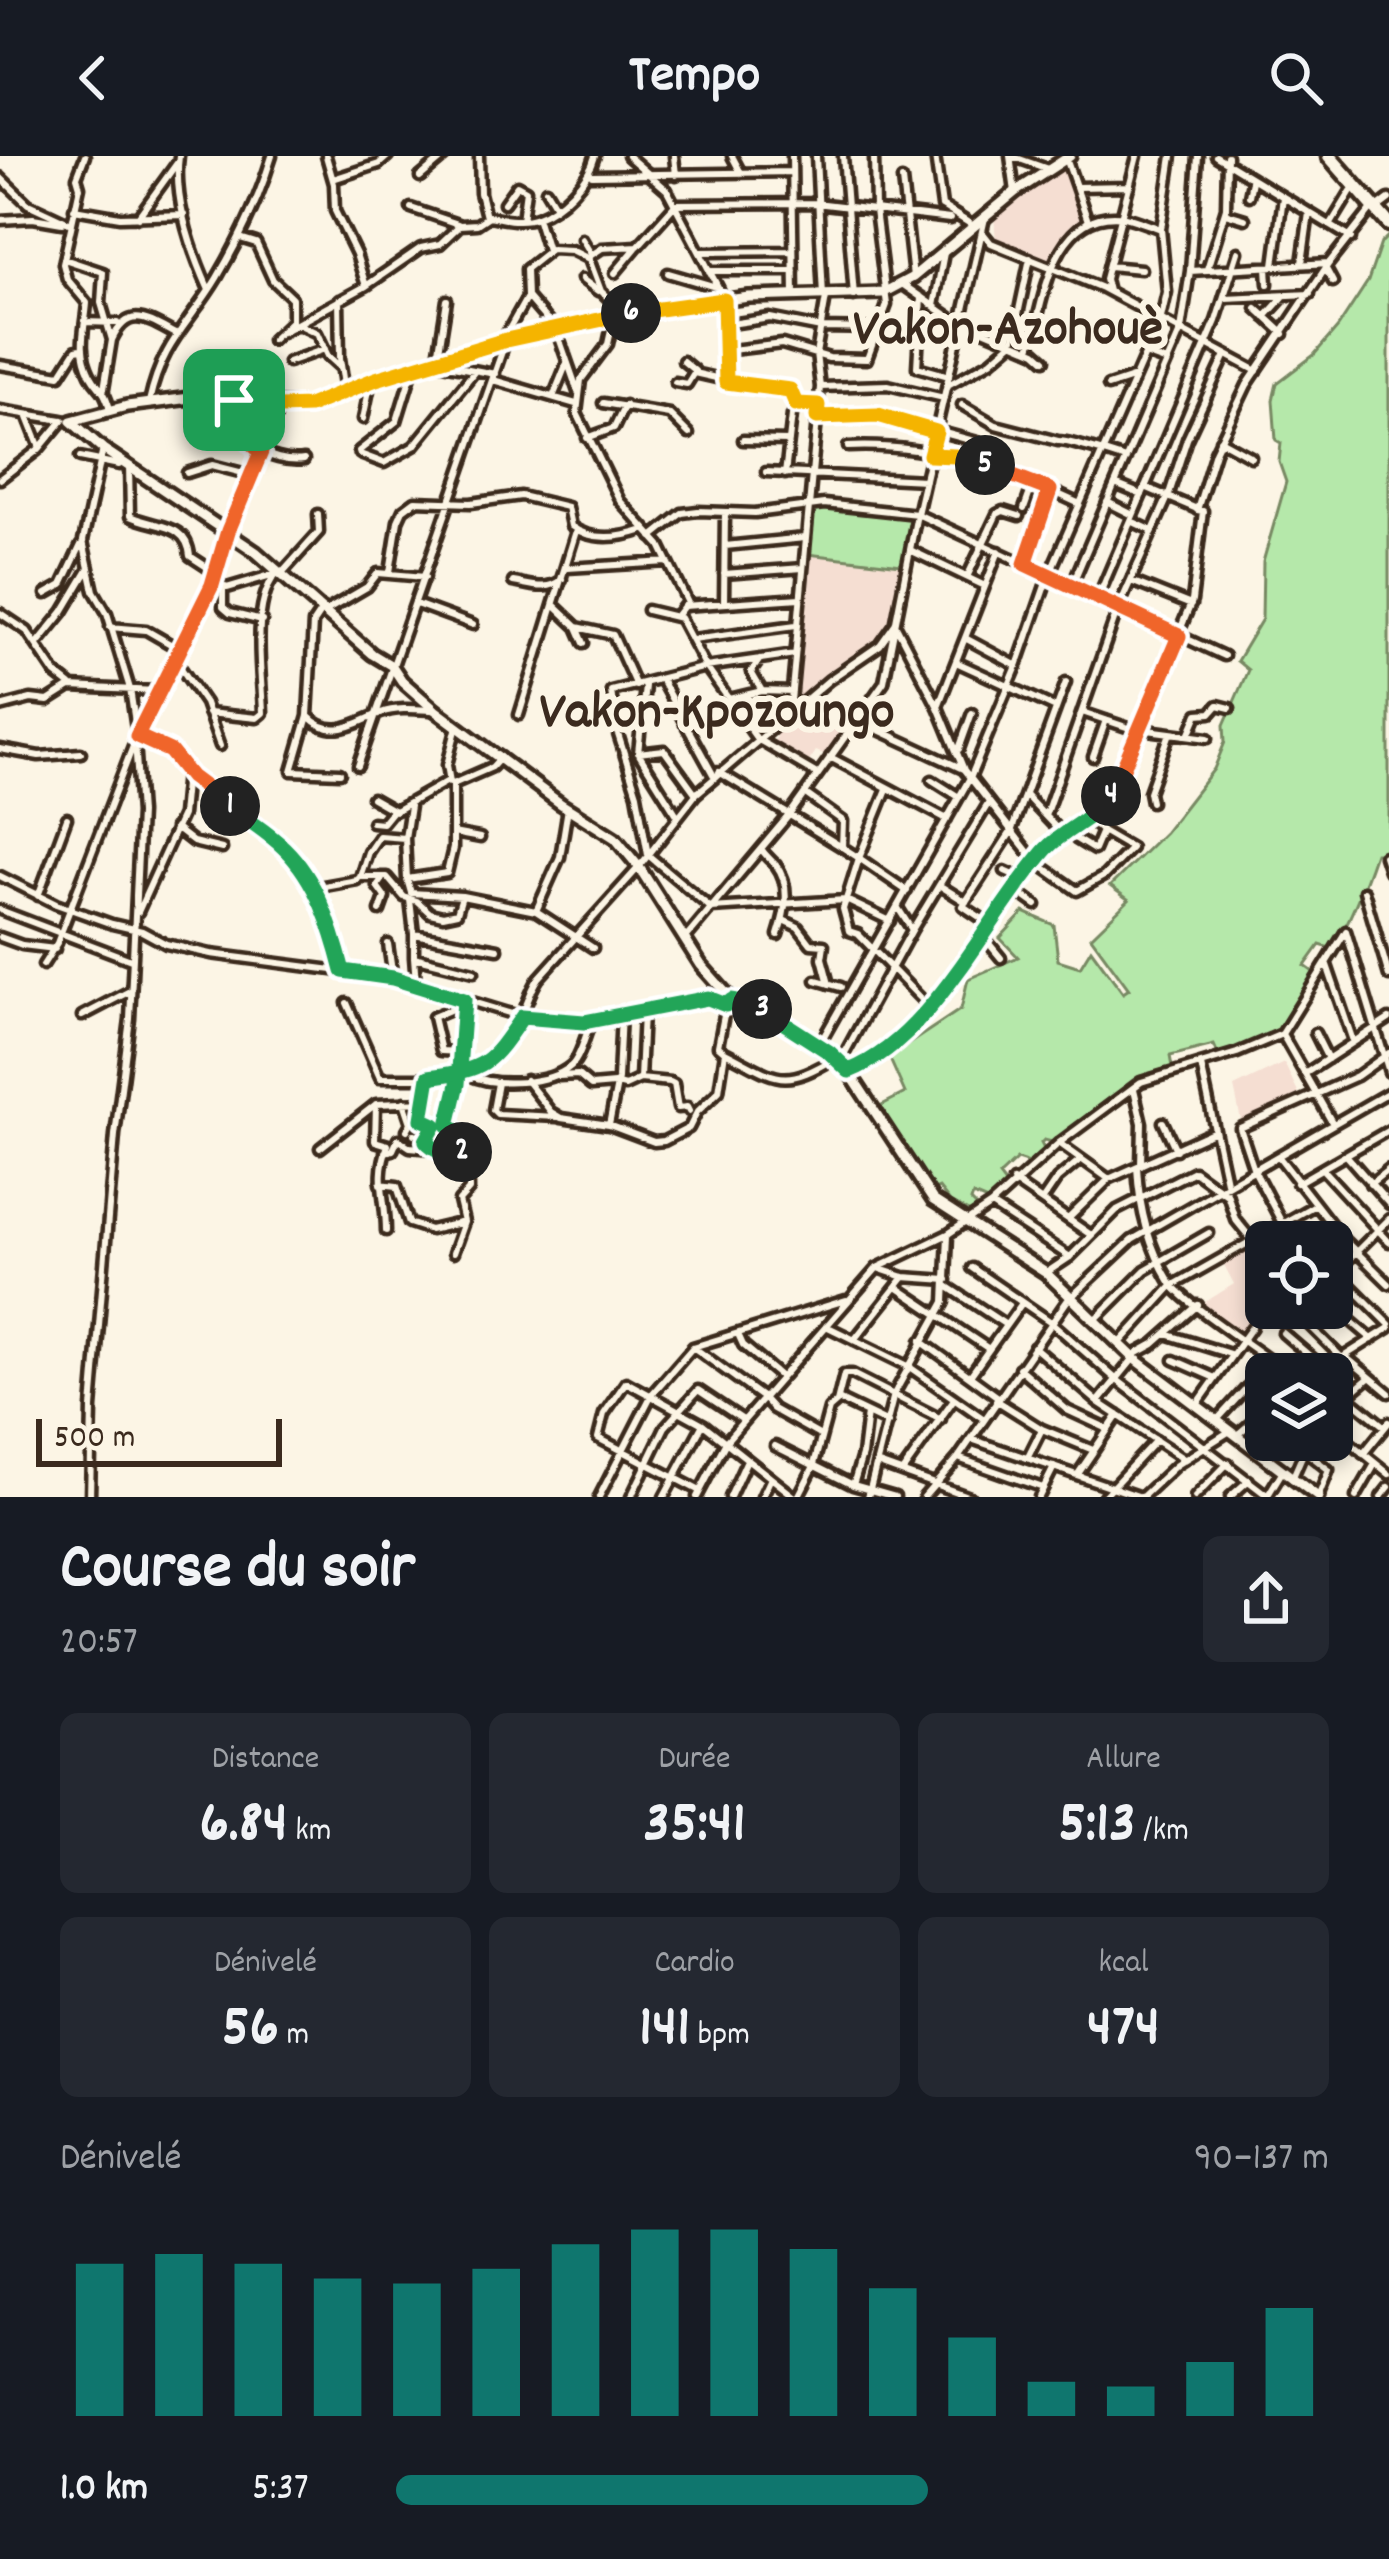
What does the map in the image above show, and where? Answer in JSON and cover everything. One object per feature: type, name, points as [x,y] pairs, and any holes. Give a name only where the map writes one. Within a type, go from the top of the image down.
[{"type":"highway","points":[[1329,156],[1383,206]]},
{"type":"highway","points":[[1338,156],[1383,206],[1389,224]]},
{"type":"main road","points":[[67,420],[149,402],[234,400],[309,406],[371,381],[503,342],[722,294],[824,297],[883,293],[913,278],[979,230],[1015,192],[1060,160]]},
{"type":"main road","points":[[67,420],[102,454],[228,531],[392,666],[435,710],[568,808],[610,832],[639,867],[729,1003],[767,1012],[838,1059],[925,1192],[1046,1273],[1133,1357],[1318,1497]]},
{"type":"street","points":[[85,156],[77,177],[80,187],[64,259],[65,275],[87,303],[81,349],[94,382],[104,389]]},
{"type":"street","points":[[149,402],[175,334],[240,238],[272,156]]},
{"type":"street","points":[[326,156],[335,211],[366,286]]},
{"type":"street","points":[[333,179],[379,164],[388,156]]},
{"type":"street","points":[[420,177],[445,156]]},
{"type":"street","points":[[479,156],[486,217]]},
{"type":"street","points":[[411,208],[460,225],[477,224],[486,217],[537,217],[589,175],[595,156]]},
{"type":"street","points":[[628,156],[655,176],[675,205],[722,294],[725,380]]},
{"type":"street","points":[[674,156],[676,175]]},
{"type":"street","points":[[732,156],[741,173]]},
{"type":"street","points":[[791,156],[794,297]]},
{"type":"street","points":[[790,712],[820,387],[816,354],[824,297],[816,156]]},
{"type":"street","points":[[843,156],[854,296]]},
{"type":"street","points":[[723,351],[782,344],[816,354],[867,359],[887,305],[875,210],[874,156]]},
{"type":"street","points":[[934,156],[942,206],[962,239]]},
{"type":"street","points":[[1015,192],[1010,156],[1060,160],[1077,187],[1088,221]]},
{"type":"street","points":[[1108,291],[1105,279],[1137,156]]},
{"type":"street","points":[[819,1045],[959,797],[1161,318],[1167,292],[1161,229],[1172,156]]},
{"type":"street","points":[[1071,587],[1180,330],[1198,217],[1198,156]]},
{"type":"street","points":[[1216,156],[1254,185]]},
{"type":"street","points":[[1207,269],[1225,213],[1227,156]]},
{"type":"street","points":[[138,217],[178,160]]},
{"type":"street","points":[[178,160],[195,259],[209,290]]},
{"type":"street","points":[[589,175],[792,172]]},
{"type":"street","points":[[0,177],[28,204],[71,224]]},
{"type":"street","points":[[1241,178],[1351,238]]},
{"type":"street","points":[[902,181],[913,278]]},
{"type":"street","points":[[504,203],[518,184],[526,190],[522,220]]},
{"type":"street","points":[[1249,196],[1254,185]]},
{"type":"street","points":[[1077,187],[1130,186]]},
{"type":"street","points":[[546,190],[555,205]]},
{"type":"street","points":[[1330,225],[1351,191]]},
{"type":"street","points":[[1268,284],[1276,215],[1283,197]]},
{"type":"street","points":[[615,273],[675,205],[816,203],[928,220],[950,219]]},
{"type":"street","points":[[942,206],[992,243],[1108,291],[1257,371]]},
{"type":"street","points":[[1197,510],[1220,440],[1257,371],[1328,266],[1383,206]]},
{"type":"street","points":[[74,209],[138,217],[185,215]]},
{"type":"street","points":[[1225,213],[1245,220]]},
{"type":"street","points":[[1301,265],[1309,213]]},
{"type":"street","points":[[537,217],[547,250]]},
{"type":"street","points":[[1030,349],[1053,266],[1066,241],[1088,221],[1122,217],[1161,229]]},
{"type":"street","points":[[0,220],[33,218],[71,224]]},
{"type":"street","points":[[272,340],[421,248],[440,244],[460,225]]},
{"type":"street","points":[[685,940],[790,814],[884,682],[917,514],[980,244],[979,230]]},
{"type":"street","points":[[240,238],[260,249],[273,280],[292,298],[293,318],[282,332]]},
{"type":"street","points":[[582,238],[600,288],[619,316],[608,344],[585,371],[575,404],[620,501],[652,537],[689,605]]},
{"type":"street","points":[[980,244],[992,243]]},
{"type":"street","points":[[589,256],[602,248],[638,246]]},
{"type":"street","points":[[358,766],[503,342],[527,297],[525,271],[547,250],[589,256]]},
{"type":"street","points":[[699,252],[794,251]]},
{"type":"street","points":[[1097,600],[1225,298],[1238,252]]},
{"type":"street","points":[[934,306],[944,253]]},
{"type":"street","points":[[921,297],[917,367],[948,380],[991,362],[1012,343],[1030,258]]},
{"type":"street","points":[[64,259],[103,272],[104,323],[112,340]]},
{"type":"street","points":[[1109,266],[1141,268]]},
{"type":"street","points":[[1190,271],[1328,266]]},
{"type":"street","points":[[1328,266],[1334,282]]},
{"type":"street","points":[[709,271],[794,271]]},
{"type":"street","points":[[668,273],[722,294]]},
{"type":"street","points":[[582,279],[611,299]]},
{"type":"street","points":[[1095,285],[1105,279]]},
{"type":"street","points":[[902,284],[962,323],[1030,349],[1045,360]]},
{"type":"street","points":[[1225,298],[1310,294]]},
{"type":"street","points":[[1265,316],[1285,296]]},
{"type":"street","points":[[527,297],[557,332],[578,392]]},
{"type":"street","points":[[339,299],[346,392]]},
{"type":"street","points":[[447,300],[437,363],[575,404]]},
{"type":"street","points":[[1256,308],[1284,334]]},
{"type":"street","points":[[316,311],[339,312]]},
{"type":"street","points":[[85,322],[138,318],[175,334]]},
{"type":"street","points":[[724,325],[770,318],[821,328],[880,330]]},
{"type":"street","points":[[110,409],[104,389],[119,323]]},
{"type":"street","points":[[298,324],[317,333],[341,367]]},
{"type":"street","points":[[0,364],[60,375],[81,349]]},
{"type":"street","points":[[288,362],[325,349]]},
{"type":"street","points":[[1145,354],[1167,362]]},
{"type":"street","points":[[1045,817],[1118,610],[1226,355]]},
{"type":"street","points":[[683,361],[694,373],[790,390],[796,404],[818,405]]},
{"type":"street","points":[[552,398],[566,362]]},
{"type":"street","points":[[413,368],[397,421],[359,451],[366,458],[385,464],[407,452],[474,373]]},
{"type":"street","points":[[675,382],[687,384],[694,373]]},
{"type":"street","points":[[1108,386],[1136,376]]},
{"type":"street","points":[[363,419],[371,381]]},
{"type":"street","points":[[820,387],[888,385],[944,398]]},
{"type":"street","points":[[234,400],[231,415],[261,452],[284,462],[304,460]]},
{"type":"street","points":[[603,403],[669,414],[689,434]]},
{"type":"street","points":[[962,405],[1008,429],[1067,440],[1125,459]]},
{"type":"street","points":[[587,438],[614,428],[626,406]]},
{"type":"street","points":[[43,965],[62,932],[136,738],[215,577],[228,531],[280,407]]},
{"type":"street","points":[[0,410],[67,420]]},
{"type":"street","points":[[27,415],[40,448]]},
{"type":"street","points":[[785,474],[792,415]]},
{"type":"street","points":[[817,417],[878,415],[996,447]]},
{"type":"street","points":[[0,479],[67,420]]},
{"type":"street","points":[[743,440],[789,441]]},
{"type":"street","points":[[1220,440],[1251,457]]},
{"type":"street","points":[[848,446],[892,445],[969,459],[1080,504]]},
{"type":"street","points":[[46,594],[62,585],[83,541],[102,454],[80,458]]},
{"type":"street","points":[[187,473],[212,465],[251,476]]},
{"type":"street","points":[[0,468],[11,470]]},
{"type":"street","points":[[128,468],[130,516],[180,532],[189,541],[190,556],[224,587],[223,607],[262,621]]},
{"type":"street","points":[[766,472],[925,480]]},
{"type":"street","points":[[968,574],[1000,512],[1022,513],[1034,484]]},
{"type":"street","points":[[849,1071],[891,1044],[951,982],[1036,862],[1112,795],[1191,605],[1203,511],[1115,484]]},
{"type":"street","points":[[1025,564],[1050,490]]},
{"type":"street","points":[[390,572],[394,535],[403,510],[419,500],[471,503],[530,497],[569,508],[576,531],[607,537],[644,530]]},
{"type":"street","points":[[1107,502],[1153,530]]},
{"type":"street","points":[[652,537],[682,513],[755,513],[808,506],[917,514],[1224,656]]},
{"type":"street","points":[[724,603],[725,512]]},
{"type":"street","points":[[208,713],[261,716],[258,688],[266,589],[319,532],[318,514]]},
{"type":"street","points":[[519,715],[576,531]]},
{"type":"street","points":[[725,546],[805,538]]},
{"type":"street","points":[[83,541],[88,570],[130,689],[140,813],[130,991],[92,1408],[90,1497]]},
{"type":"street","points":[[910,550],[986,586]]},
{"type":"street","points":[[938,707],[999,551]]},
{"type":"street","points":[[513,582],[552,586],[566,572],[668,562]]},
{"type":"street","points":[[724,574],[803,568]]},
{"type":"street","points":[[37,644],[88,570]]},
{"type":"street","points":[[224,587],[278,573]]},
{"type":"street","points":[[340,773],[292,771],[308,716],[313,623],[378,573],[425,577]]},
{"type":"street","points":[[1131,581],[1191,605]]},
{"type":"street","points":[[539,587],[577,626],[584,644]]},
{"type":"street","points":[[677,615],[689,605],[800,598]]},
{"type":"street","points":[[416,604],[473,625]]},
{"type":"street","points":[[646,610],[677,615],[706,667],[757,739],[817,775]]},
{"type":"street","points":[[0,613],[27,631],[56,674],[73,687]]},
{"type":"street","points":[[895,624],[967,773],[988,804],[1036,862],[1070,888],[1082,891],[1131,848],[1088,818]]},
{"type":"street","points":[[463,1073],[498,1050],[522,1017],[530,992],[696,794],[790,712],[880,645],[895,624]]},
{"type":"street","points":[[693,638],[798,625]]},
{"type":"street","points":[[110,626],[146,630],[177,654],[206,703],[220,746]]},
{"type":"street","points":[[577,626],[614,634],[640,686],[638,753],[677,815]]},
{"type":"street","points":[[964,638],[1017,666]]},
{"type":"street","points":[[795,654],[706,667],[611,691],[616,728],[638,794],[648,855],[715,908],[845,901],[890,921]]},
{"type":"street","points":[[761,659],[751,672],[762,691]]},
{"type":"street","points":[[956,662],[1056,708]]},
{"type":"street","points":[[661,680],[716,774],[790,814],[907,892]]},
{"type":"street","points":[[989,924],[963,906],[1011,832],[1066,682]]},
{"type":"street","points":[[0,707],[32,699],[49,701],[60,690],[73,687],[157,692]]},
{"type":"street","points":[[729,699],[762,691],[792,692]]},
{"type":"street","points":[[1189,736],[1198,714],[1218,705],[1230,708]]},
{"type":"street","points":[[308,716],[323,728],[358,725],[385,711],[435,710]]},
{"type":"street","points":[[959,750],[972,712]]},
{"type":"street","points":[[1085,713],[1140,730],[1208,738]]},
{"type":"street","points":[[857,720],[967,773]]},
{"type":"street","points":[[1093,757],[1106,720]]},
{"type":"street","points":[[407,879],[447,873],[453,833],[447,765],[458,726]]},
{"type":"street","points":[[1151,802],[1149,792],[1170,733]]},
{"type":"street","points":[[136,738],[170,751],[185,770],[289,852],[313,888],[343,971]]},
{"type":"street","points":[[0,749],[28,755],[81,753]]},
{"type":"street","points":[[638,753],[664,751],[696,794]]},
{"type":"street","points":[[372,822],[382,823],[391,812],[501,757]]},
{"type":"street","points":[[830,757],[946,819]]},
{"type":"street","points":[[135,917],[184,803],[185,770]]},
{"type":"street","points":[[932,781],[959,797]]},
{"type":"street","points":[[887,789],[859,858],[844,918],[850,931],[928,1006]]},
{"type":"street","points":[[807,795],[843,821],[842,848]]},
{"type":"street","points":[[1024,795],[1063,835]]},
{"type":"street","points":[[372,798],[391,812]]},
{"type":"street","points":[[0,876],[38,896],[166,944],[393,978],[522,1017],[575,1023],[708,998],[729,1003],[717,1042],[725,1052],[770,1076],[790,1080],[838,1059],[988,804]]},
{"type":"street","points":[[410,806],[405,838],[411,892],[462,896],[536,911],[593,948]]},
{"type":"street","points":[[536,911],[560,857],[568,808]]},
{"type":"street","points":[[38,896],[67,818]]},
{"type":"street","points":[[175,828],[193,842],[222,849]]},
{"type":"street","points":[[1076,839],[1094,850],[1102,831]]},
{"type":"street","points":[[453,833],[480,838]]},
{"type":"street","points":[[313,888],[357,880],[374,839],[405,838]]},
{"type":"street","points":[[762,850],[779,871],[787,906],[778,935]]},
{"type":"street","points":[[1384,856],[1389,872]]},
{"type":"street","points":[[1004,871],[1023,879]]},
{"type":"street","points":[[360,877],[385,877],[410,900],[443,916],[457,913],[462,896]]},
{"type":"street","points":[[380,911],[386,897],[377,886],[385,877]]},
{"type":"street","points":[[939,885],[966,902]]},
{"type":"street","points":[[1015,890],[1036,905]]},
{"type":"street","points":[[1364,891],[1389,976]]},
{"type":"street","points":[[410,900],[416,983]]},
{"type":"street","points":[[898,908],[912,930]]},
{"type":"street","points":[[0,910],[132,960]]},
{"type":"street","points":[[783,920],[798,927],[811,944],[824,945],[829,984]]},
{"type":"street","points":[[941,1419],[846,1372],[797,1497],[770,1480],[727,1440],[626,1382],[604,1414],[598,1438],[699,1494],[727,1440],[877,1268],[948,1234],[991,1205],[1059,1143],[1152,1077],[1201,1065],[1282,1034],[1346,931],[1389,1072]]},
{"type":"street","points":[[414,934],[498,949]]},
{"type":"street","points":[[982,935],[1001,958]]},
{"type":"street","points":[[0,937],[55,949]]},
{"type":"street","points":[[388,944],[393,978]]},
{"type":"street","points":[[414,957],[474,972]]},
{"type":"street","points":[[1327,965],[1354,1042]]},
{"type":"street","points":[[815,980],[841,987]]},
{"type":"street","points":[[82,1016],[130,991]]},
{"type":"street","points":[[448,1125],[463,1073],[464,1002]]},
{"type":"street","points":[[461,1052],[441,1051],[433,1017],[464,1002]]},
{"type":"street","points":[[347,1003],[380,1078],[463,1073],[490,1082],[574,1074],[591,1086],[625,1086],[640,1078],[674,1084],[678,1108],[689,1112]]},
{"type":"street","points":[[640,1078],[643,1012]]},
{"type":"street","points":[[609,1125],[621,1013]]},
{"type":"street","points":[[1306,1073],[1389,1019]]},
{"type":"street","points":[[538,1078],[574,1063],[592,1020]]},
{"type":"street","points":[[1315,1033],[1328,1059]]},
{"type":"street","points":[[1282,1034],[1333,1124]]},
{"type":"street","points":[[500,1081],[495,1085],[493,1110],[497,1114],[609,1125],[654,1142],[688,1128],[719,1091],[725,1052]]},
{"type":"street","points":[[1280,1221],[1254,1171],[1240,1128],[1357,1076],[1387,1055]]},
{"type":"street","points":[[1201,1065],[1225,1190],[1235,1219],[1245,1231]]},
{"type":"street","points":[[429,1077],[422,1119],[448,1125],[468,1144],[469,1190],[459,1201],[464,1222],[452,1252]]},
{"type":"street","points":[[526,1080],[561,1118]]},
{"type":"street","points":[[1134,1089],[1142,1123],[1139,1199],[1172,1286],[1262,1353]]},
{"type":"street","points":[[924,1497],[958,1458],[1072,1295],[1147,1230],[1225,1190],[1389,1092]]},
{"type":"street","points":[[404,1102],[411,1132],[428,1137]]},
{"type":"street","points":[[320,1148],[376,1104],[424,1102]]},
{"type":"street","points":[[376,1104],[375,1141],[388,1145],[376,1187],[386,1231]]},
{"type":"street","points":[[1163,1122],[1176,1150]]},
{"type":"street","points":[[432,1149],[426,1141],[435,1125]]},
{"type":"street","points":[[1297,1183],[1389,1130]]},
{"type":"street","points":[[1068,1219],[1109,1179],[1213,1132]]},
{"type":"street","points":[[385,1152],[393,1150],[398,1139],[410,1147],[466,1161]]},
{"type":"street","points":[[1059,1143],[1109,1179]]},
{"type":"street","points":[[1347,1156],[1389,1204]]},
{"type":"street","points":[[1279,1157],[1328,1221]]},
{"type":"street","points":[[1042,1201],[1057,1179],[1081,1159]]},
{"type":"street","points":[[1370,1184],[1389,1168]]},
{"type":"street","points":[[1322,1170],[1389,1242]]},
{"type":"street","points":[[1046,1273],[1070,1257],[1117,1210],[1194,1171],[1225,1190]]},
{"type":"street","points":[[1013,1181],[1091,1235]]},
{"type":"street","points":[[380,1184],[397,1186],[409,1223],[430,1230],[464,1222]]},
{"type":"street","points":[[991,1205],[1070,1257]]},
{"type":"street","points":[[1289,1221],[1315,1205]]},
{"type":"street","points":[[1353,1256],[1389,1219]]},
{"type":"street","points":[[1096,1319],[1145,1270],[1209,1233]]},
{"type":"street","points":[[869,1494],[894,1394],[938,1315],[947,1283],[948,1234]]},
{"type":"street","points":[[1120,1343],[1172,1286],[1245,1245]]},
{"type":"street","points":[[1353,1248],[1389,1284]]},
{"type":"street","points":[[877,1268],[947,1283],[1006,1325]]},
{"type":"street","points":[[972,1268],[1051,1322],[1117,1380],[1267,1496],[1299,1461]]},
{"type":"street","points":[[854,1340],[904,1277]]},
{"type":"street","points":[[898,1288],[989,1349]]},
{"type":"street","points":[[1351,1353],[1389,1326],[1353,1291]]},
{"type":"street","points":[[599,1497],[652,1394],[692,1347],[847,1300]]},
{"type":"street","points":[[970,1376],[1022,1303]]},
{"type":"street","points":[[1098,1402],[1133,1357],[1198,1305]]},
{"type":"street","points":[[1353,1322],[1372,1339]]},
{"type":"street","points":[[826,1326],[908,1366],[984,1419]]},
{"type":"street","points":[[1196,1406],[1250,1329]]},
{"type":"street","points":[[1318,1329],[1340,1353]]},
{"type":"street","points":[[1283,1333],[1306,1353]]},
{"type":"street","points":[[738,1334],[743,1345],[782,1377]]},
{"type":"street","points":[[1166,1334],[1230,1354]]},
{"type":"street","points":[[921,1341],[1042,1430],[1093,1450]]},
{"type":"street","points":[[1033,1346],[1098,1402],[1184,1459]]},
{"type":"street","points":[[692,1347],[773,1409],[821,1436]]},
{"type":"street","points":[[1174,1360],[1215,1378]]},
{"type":"street","points":[[1353,1365],[1389,1393]]},
{"type":"street","points":[[1018,1368],[1067,1410],[1106,1428]]},
{"type":"street","points":[[1379,1385],[1389,1376]]},
{"type":"street","points":[[1353,1391],[1369,1378]]},
{"type":"street","points":[[1216,1421],[1245,1389]]},
{"type":"street","points":[[631,1497],[659,1437],[700,1390],[743,1420]]},
{"type":"street","points":[[838,1399],[888,1423]]},
{"type":"street","points":[[902,1472],[953,1400]]},
{"type":"street","points":[[1353,1400],[1387,1424],[1363,1454]]},
{"type":"street","points":[[853,1485],[867,1413]]},
{"type":"street","points":[[1078,1474],[1118,1415]]},
{"type":"street","points":[[664,1497],[703,1424]]},
{"type":"street","points":[[971,1439],[1142,1497],[1184,1459],[1245,1425]]},
{"type":"street","points":[[1028,1457],[1042,1430]]},
{"type":"street","points":[[865,1439],[883,1449]]},
{"type":"street","points":[[1103,1497],[1156,1440]]},
{"type":"street","points":[[775,1446],[869,1494],[895,1497]]},
{"type":"street","points":[[1353,1446],[1389,1474]]},
{"type":"street","points":[[958,1458],[1043,1487]]},
{"type":"street","points":[[730,1497],[747,1461]]},
{"type":"street","points":[[1318,1461],[1329,1470],[1318,1497]]},
{"type":"street","points":[[1196,1497],[1228,1463]]},
{"type":"street","points":[[879,1464],[970,1497]]},
{"type":"street","points":[[1356,1497],[1375,1464]]},
{"type":"street","points":[[1039,1497],[1054,1467]]},
{"type":"street","points":[[762,1497],[770,1480]]},
{"type":"street","points":[[1230,1497],[1249,1480]]},
{"type":"street","points":[[1382,1497],[1389,1487]]},
{"type":"shaded area","points":[[1062,165],[1086,219],[1066,236],[1053,260],[996,243],[994,214]]},
{"type":"shaded area","points":[[807,554],[902,565],[885,636],[796,702]]},
{"type":"shaded area","points":[[802,706],[846,731],[828,756],[816,751],[806,766],[769,746],[777,737],[772,732]]},
{"type":"shaded area","points":[[1284,1063],[1301,1098],[1242,1125],[1234,1087]]},
{"type":"shaded area","points":[[1245,1250],[1248,1329],[1243,1334],[1202,1304],[1234,1284],[1223,1263]]},
{"type":"green space","points":[[1389,235],[1389,861],[1386,853],[1375,853],[1333,949],[1320,945],[1305,966],[1316,974],[1279,1034],[1218,1054],[1214,1045],[1170,1056],[1172,1067],[1137,1077],[1052,1142],[1044,1140],[1044,1149],[1029,1163],[1017,1159],[999,1176],[1006,1185],[987,1201],[973,1195],[971,1201],[979,1209],[972,1214],[950,1202],[939,1188],[930,1192],[876,1108],[905,1093],[889,1057],[961,1009],[968,979],[1018,957],[1000,938],[1024,912],[1054,925],[1058,960],[1080,967],[1091,949],[1123,993],[1129,989],[1091,937],[1129,900],[1110,886],[1165,832],[1214,769],[1225,742],[1224,725],[1248,670],[1237,661],[1262,619],[1263,562],[1286,482],[1279,462],[1281,443],[1276,440],[1273,400],[1277,383],[1314,355],[1338,327],[1368,281],[1381,243]]},
{"type":"green space","points":[[825,507],[912,517],[902,565],[807,554],[811,510]]},
{"type":"district","name":"Vakon-Azohouè","points":[[1008,332]]},
{"type":"district","name":"Vakon-Kpozoungo","points":[[717,715]]},
{"type":"route","points":[[234,400],[231,415],[261,452],[228,531],[212,585],[137,736],[170,751],[191,777],[289,852],[324,911],[343,971],[416,983],[464,1000],[461,1052],[459,1074],[458,1084],[448,1125],[458,1132],[463,1158],[457,1157],[432,1149],[426,1141],[435,1125],[422,1119],[429,1077],[459,1074],[466,1073],[477,1069],[522,1017],[575,1023],[693,1000],[708,998],[726,1005],[732,1000],[785,1022],[833,1054],[849,1071],[864,1065],[940,996],[1052,844],[1108,802],[1179,636],[1025,564],[1050,490],[969,459],[930,455],[936,432],[878,415],[817,417],[818,405],[796,404],[790,390],[726,382],[724,300],[632,313],[506,340],[376,379],[309,406],[234,400]]}]
